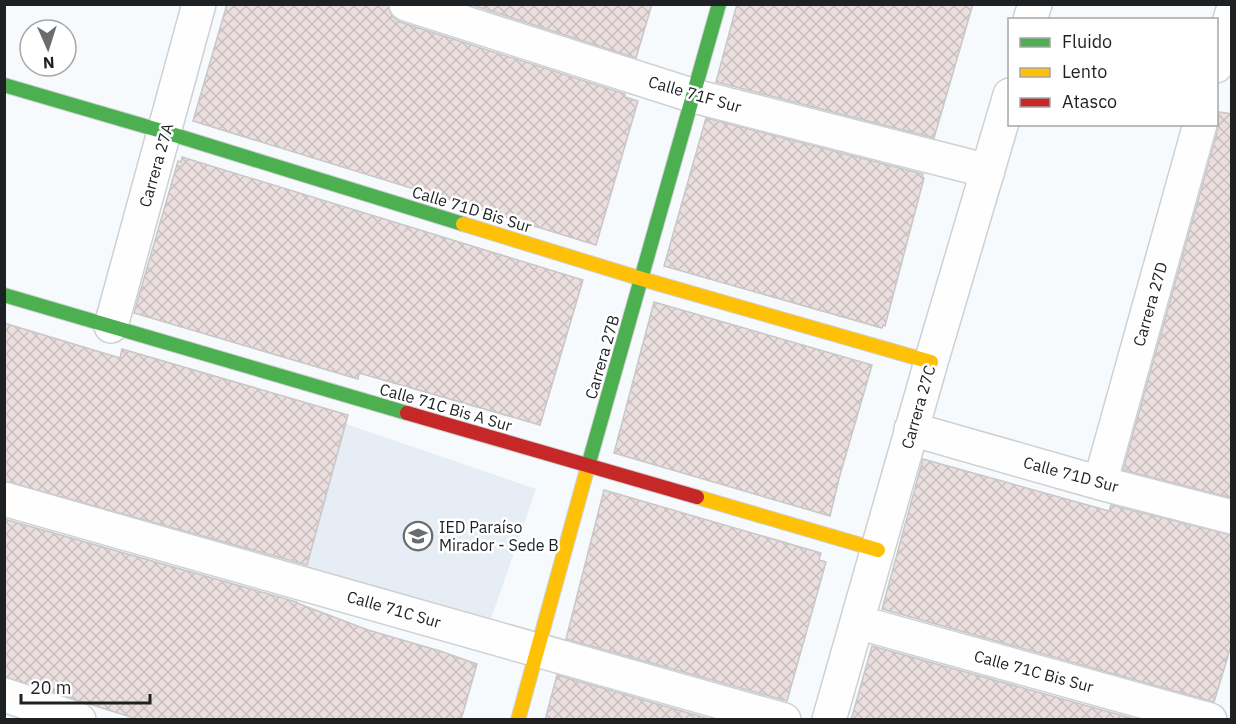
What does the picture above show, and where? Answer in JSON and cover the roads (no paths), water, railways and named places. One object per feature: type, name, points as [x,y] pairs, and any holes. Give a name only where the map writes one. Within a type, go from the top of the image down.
[{"type":"street","name":"Carrera 27A","points":[[111,326],[199,4]]},
{"type":"street","name":"Calle 71F Sur","points":[[406,4],[694,96],[988,171]]},
{"type":"street","name":"Carrera 27B","points":[[518,720],[536,649],[719,4]]},
{"type":"street","points":[[1218,59],[1232,13]]},
{"type":"street","name":"Calle 71D Bis Sur","points":[[4,84],[642,279],[931,362]]},
{"type":"street","name":"Carrera 27C","points":[[829,720],[911,429],[1008,102]]},
{"type":"street","name":"Carrera 27D","points":[[1100,483],[1199,126]]},
{"type":"street","name":"Calle 71C Bis A Sur","points":[[4,295],[878,550]]},
{"type":"street","name":"Calle 71D Sur","points":[[911,429],[1100,483],[1232,517]]},
{"type":"street","name":"Calle 71C Sur","points":[[4,500],[784,720]]},
{"type":"street","name":"Calle 71C Bis Sur","points":[[857,622],[1210,720]]},
{"type":"street","points":[[4,695],[79,720]]},
{"type":"place","name":"IED Paraíso Mirador - Sede B","points":[[418,536]]}]
